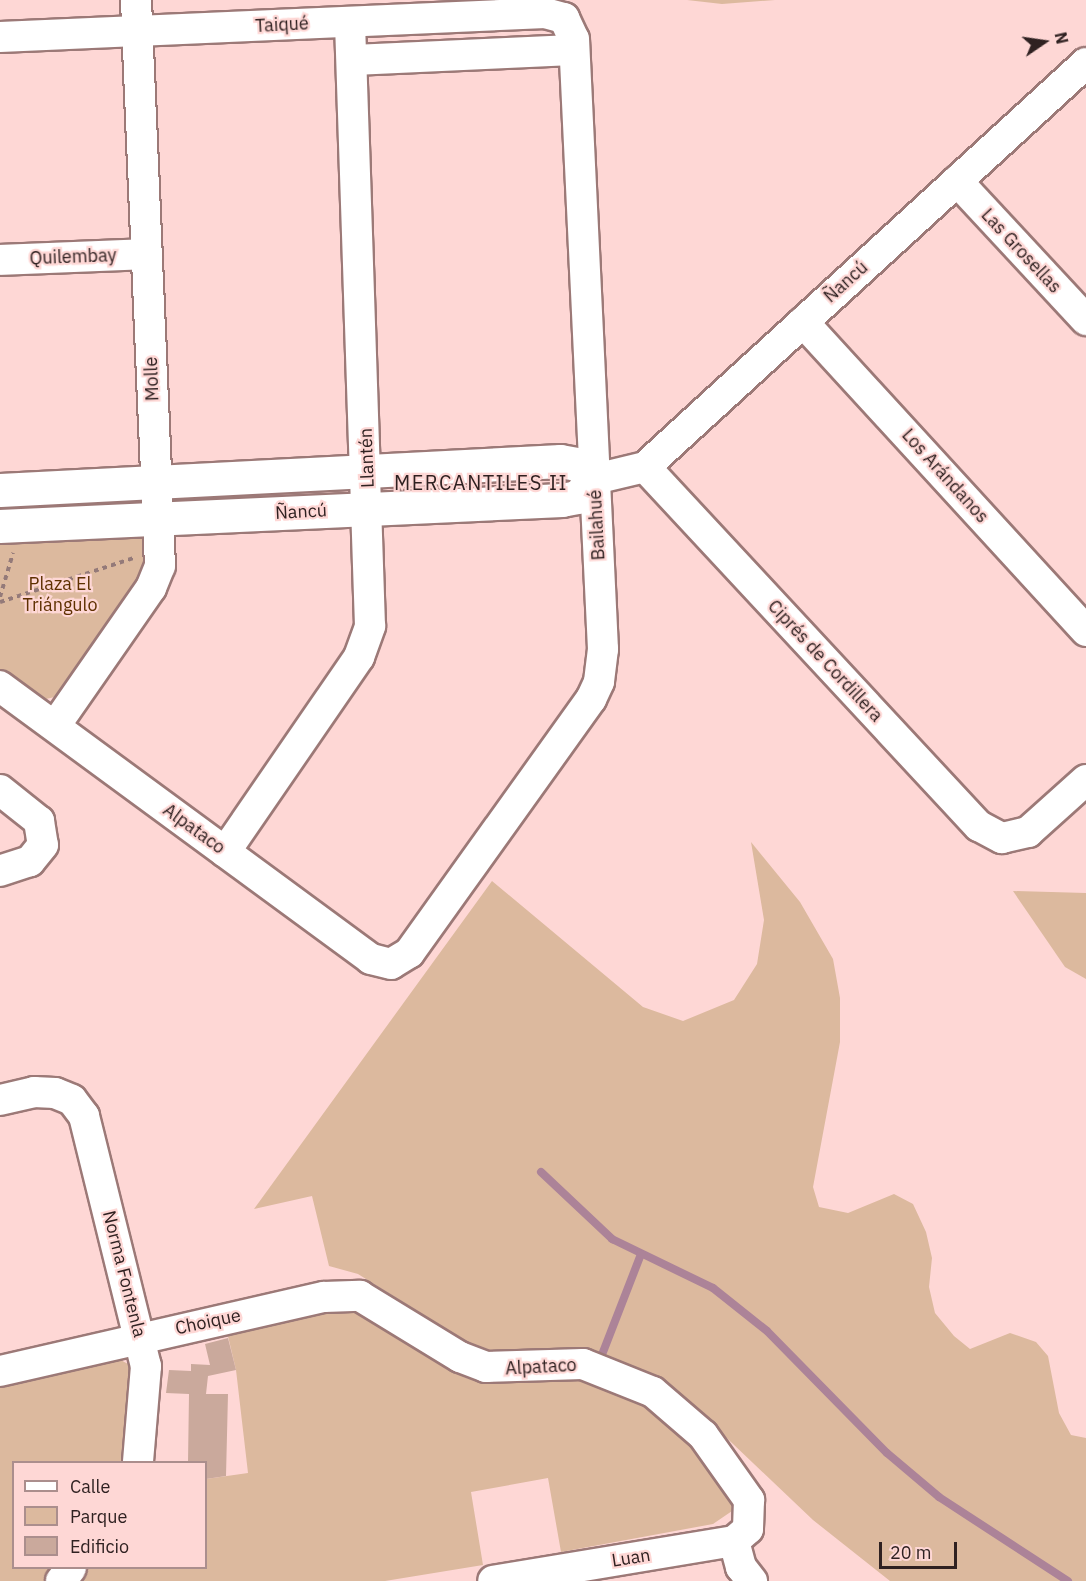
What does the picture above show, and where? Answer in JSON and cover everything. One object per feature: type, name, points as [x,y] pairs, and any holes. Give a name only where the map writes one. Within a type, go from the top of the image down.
[{"type":"street","name":"Molle","points":[[55,726],[154,583],[160,560],[136,0]]},
{"type":"street","name":"Taiqué","points":[[0,37],[545,13],[564,18]]},
{"type":"street","name":"Bailahué","points":[[392,964],[409,953],[599,682],[603,649],[574,50],[573,33],[564,18]]},
{"type":"street","name":"Llantén","points":[[225,852],[364,647],[372,614],[350,22]]},
{"type":"street","points":[[352,60],[574,50]]},
{"type":"street","name":"Ñancú","points":[[7,539],[158,519],[569,499],[584,492],[595,479],[645,467],[1086,63]]},
{"type":"street","name":"Las Grosellas","points":[[957,181],[1086,320]]},
{"type":"street","name":"Quilembay","points":[[0,260],[147,254]]},
{"type":"street","name":"Los Arándanos","points":[[803,322],[1086,631]]},
{"type":"street","name":"Ñancú","points":[[0,490],[568,461],[595,479]]},
{"type":"street","name":"Ciprés de Cordillera","points":[[645,467],[979,826],[996,836],[1016,837],[1038,825],[1086,780]]},
{"type":"street","name":"Alpataco","points":[[0,686],[371,959],[392,964]]},
{"type":"street","points":[[0,789],[39,821],[43,844],[30,861],[0,871]]},
{"type":"street","name":"Norma Fontenla","points":[[0,1100],[44,1091],[65,1095],[79,1107],[87,1125],[140,1337],[146,1380],[138,1461]]},
{"type":"street","name":"Alpataco","points":[[347,1294],[369,1300],[460,1357],[486,1367],[583,1364],[653,1392],[703,1435],[746,1492],[751,1520],[748,1529],[734,1541]]},
{"type":"street","name":"Choique","points":[[0,1371],[140,1337],[347,1294]]},
{"type":"street","points":[[734,1541],[741,1567],[752,1581]]},
{"type":"street","name":"Luan","points":[[493,1581],[734,1541]]},
{"type":"street","points":[[61,1581],[70,1569]]},
{"type":"path","points":[[0,597],[7,539]]},
{"type":"path","points":[[0,602],[137,556]]},
{"type":"green space","points":[[687,0],[775,0],[722,4]]},
{"type":"green space","name":"Plaza El Triángulo","points":[[140,535],[145,539],[150,568],[59,696],[46,699],[33,696],[0,670],[0,539]]},
{"type":"green space","points":[[751,842],[800,902],[833,959],[840,998],[840,1042],[813,1187],[819,1207],[848,1213],[894,1194],[913,1204],[926,1232],[932,1258],[929,1287],[935,1313],[954,1336],[970,1349],[1010,1333],[1036,1342],[1048,1356],[1059,1413],[1071,1435],[1086,1438],[1086,1581],[890,1581],[813,1520],[669,1383],[587,1351],[502,1353],[471,1345],[358,1274],[329,1266],[312,1196],[254,1209],[492,881],[643,1007],[683,1021],[734,1000],[757,964],[764,920]]},
{"type":"green space","points":[[1013,891],[1086,893],[1086,979],[1065,967]]},
{"type":"green space","points":[[334,1309],[358,1312],[466,1378],[494,1382],[577,1378],[643,1404],[663,1417],[694,1446],[733,1502],[732,1511],[713,1524],[561,1552],[548,1478],[471,1492],[483,1565],[385,1581],[76,1581],[84,1569],[207,1569],[207,1479],[248,1473],[236,1370],[227,1332]]},
{"type":"green space","points":[[117,1358],[128,1364],[131,1377],[128,1461],[12,1461],[12,1569],[53,1569],[44,1581],[0,1581],[0,1384]]},
{"type":"building","points":[[228,1338],[236,1370],[208,1376],[206,1394],[228,1394],[226,1476],[207,1479],[207,1461],[188,1461],[189,1394],[166,1393],[169,1370],[191,1371],[191,1364],[210,1365],[205,1344]]},
{"type":"waterway","points":[[541,1172],[612,1239],[713,1288],[767,1331],[887,1453],[939,1497],[1068,1581]]},
{"type":"waterway","points":[[598,1365],[641,1254]]},
{"type":"district","name":"MERCANTILES II","points":[[481,482]]}]
